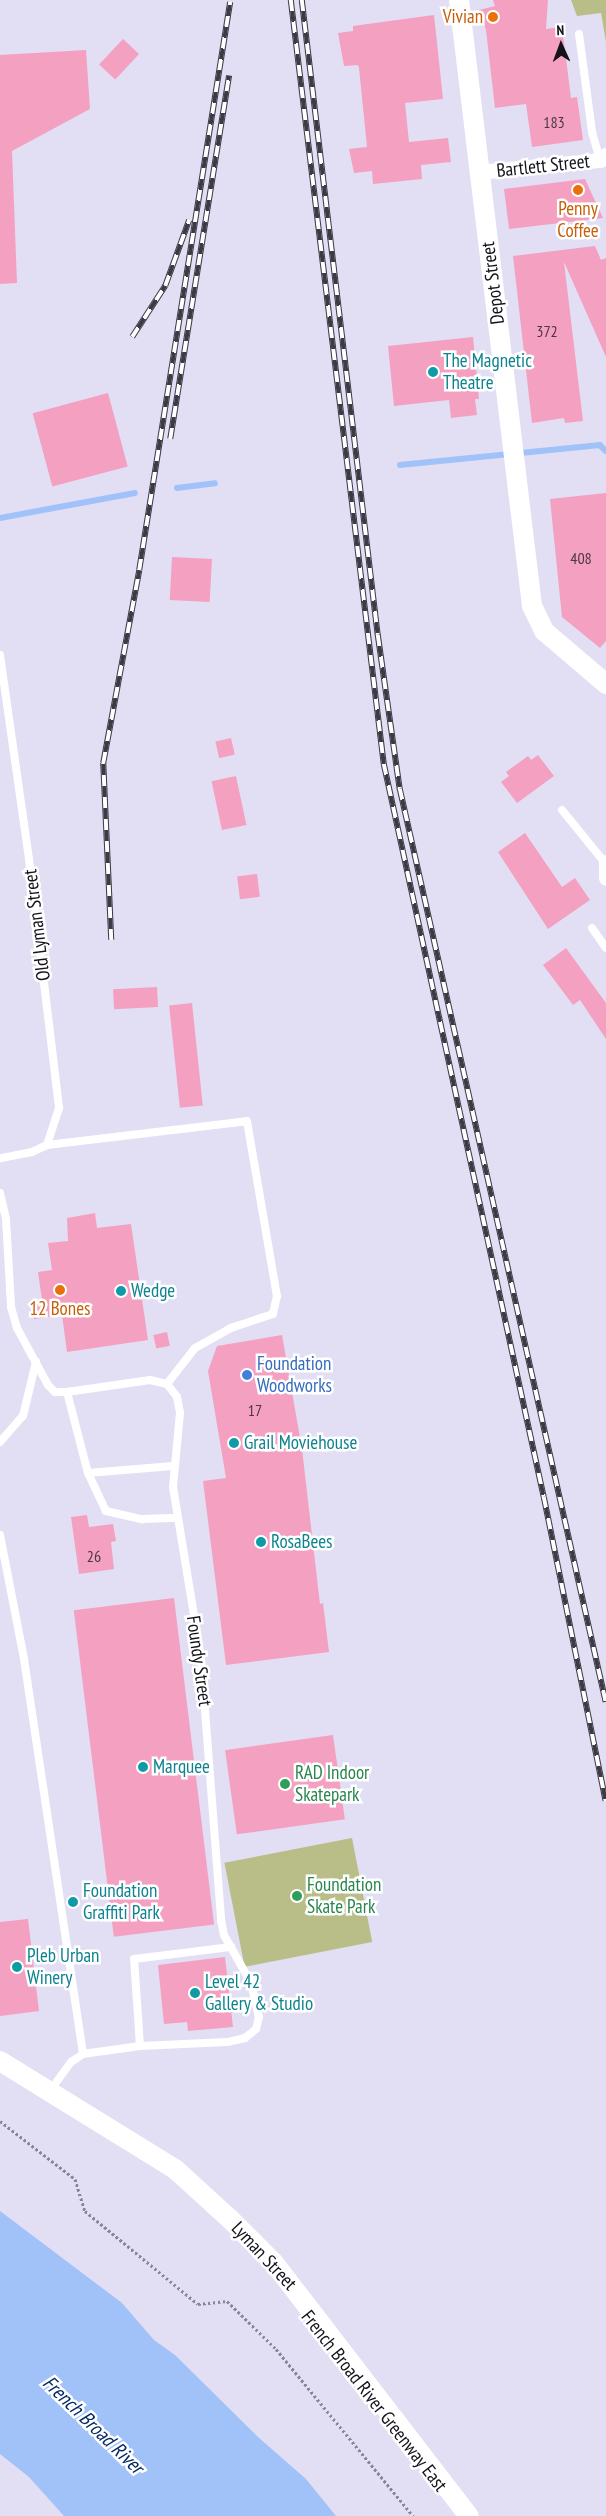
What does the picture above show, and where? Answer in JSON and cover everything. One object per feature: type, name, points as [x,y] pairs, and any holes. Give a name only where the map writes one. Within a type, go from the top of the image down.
[{"type":"street","name":"Depot Street","points":[[459,0],[527,585],[534,615],[544,631],[606,684]]},
{"type":"street","name":"Bartlett Street","points":[[479,172],[604,163]]},
{"type":"street","points":[[606,862],[606,878]]},
{"type":"street","name":"Lyman Street","points":[[0,2061],[175,2169],[274,2263],[469,2516]]},
{"type":"lane","points":[[579,34],[592,132],[604,163]]},
{"type":"lane","name":"Old Lyman Street","points":[[0,656],[29,859],[59,1108],[47,1145]]},
{"type":"lane","points":[[562,810],[606,862]]},
{"type":"lane","points":[[592,928],[606,948]]},
{"type":"lane","points":[[0,1158],[32,1152],[47,1145],[247,1121],[277,1296],[273,1314],[231,1328],[195,1348],[167,1384],[150,1380],[67,1392],[55,1392],[17,1328],[11,1307],[6,1219],[0,1193]]},
{"type":"lane","points":[[0,1442],[23,1416],[36,1362]]},
{"type":"lane","name":"Foundy Street","points":[[82,2054],[140,2046],[227,2042],[245,2038],[256,2029],[260,2017],[256,1998],[231,1947],[221,1920],[201,1658],[186,1580],[172,1466],[180,1413],[177,1397],[167,1384]]},
{"type":"lane","points":[[67,1392],[88,1473],[106,1510],[142,1520],[178,1518]]},
{"type":"lane","points":[[88,1473],[172,1466]]},
{"type":"lane","points":[[0,1535],[24,1659],[82,2054],[71,2062],[50,2092]]},
{"type":"lane","points":[[140,2046],[134,1959],[231,1947]]},
{"type":"path","points":[[0,2121],[75,2180],[85,2210],[198,2304],[227,2301],[276,2349],[413,2516]]},
{"type":"green space","points":[[571,0],[606,0],[606,42],[601,13],[577,16]]},
{"type":"green space","name":"Foundation Skate Park","points":[[352,1838],[372,1942],[245,1967],[224,1863]]},
{"type":"water","name":"French Broad River","points":[[0,2211],[122,2303],[154,2340],[175,2355],[258,2437],[306,2479],[336,2516],[64,2516],[29,2477],[0,2454]]},
{"type":"building","points":[[493,0],[548,0],[546,29],[562,27],[571,98],[577,97],[583,140],[532,147],[526,104],[495,108],[486,30],[479,10],[495,6]]},
{"type":"building","points":[[434,15],[443,99],[405,103],[409,142],[448,138],[451,162],[421,165],[422,179],[373,184],[372,171],[354,173],[349,149],[367,147],[359,68],[358,65],[344,66],[338,33],[353,31],[353,26]]},
{"type":"building","points":[[123,39],[139,54],[115,80],[99,65]]},
{"type":"building","points":[[86,50],[90,109],[12,151],[17,283],[0,284],[0,55]]},
{"type":"building","points":[[585,179],[603,218],[509,229],[504,189]]},
{"type":"building","points":[[595,246],[601,260],[606,258],[606,357],[564,262],[583,421],[565,423],[564,418],[532,423],[513,256]]},
{"type":"building","name":"The Magnetic Theatre","points":[[473,337],[479,399],[475,399],[477,415],[451,418],[449,400],[394,406],[388,346]]},
{"type":"building","points":[[108,393],[128,466],[52,487],[33,413]]},
{"type":"building","points":[[606,493],[606,641],[600,648],[562,617],[550,499]]},
{"type":"building","points":[[172,557],[212,559],[210,602],[170,600]]},
{"type":"building","points":[[231,738],[235,755],[219,758],[215,742]]},
{"type":"building","points":[[538,755],[554,776],[517,803],[501,782],[509,776],[506,772],[528,756],[531,760]]},
{"type":"building","points":[[236,776],[246,825],[222,830],[212,781]]},
{"type":"building","points":[[525,833],[562,887],[575,878],[590,900],[548,929],[498,852]]},
{"type":"building","points":[[257,874],[260,897],[240,899],[237,876]]},
{"type":"building","points":[[566,948],[606,1003],[606,1039],[580,1000],[573,1005],[543,965]]},
{"type":"building","points":[[157,987],[158,1007],[114,1009],[113,989]]},
{"type":"building","points":[[192,1003],[203,1105],[180,1108],[169,1005]]},
{"type":"building","points":[[95,1213],[97,1228],[131,1224],[148,1340],[67,1352],[62,1315],[34,1319],[31,1302],[42,1300],[38,1272],[52,1270],[48,1243],[68,1241],[67,1218]]},
{"type":"building","points":[[167,1332],[170,1346],[156,1349],[153,1335]]},
{"type":"building","name":"RosaBees","points":[[282,1335],[302,1449],[320,1604],[323,1603],[329,1652],[226,1665],[203,1481],[226,1478],[208,1371],[217,1346]]},
{"type":"building","points":[[87,1515],[89,1527],[113,1524],[116,1541],[111,1542],[114,1569],[79,1574],[71,1517]]},
{"type":"building","name":"Marquee","points":[[174,1598],[214,1925],[114,1937],[74,1610]]},
{"type":"building","name":"RAD Indoor Skatepark","points":[[333,1735],[345,1819],[237,1834],[225,1750]]},
{"type":"building","name":"Pleb Urban Winery","points":[[28,1919],[39,2011],[0,2016],[0,1922]]},
{"type":"building","name":"Level 42 Gallery & Studio","points":[[225,1957],[233,2027],[188,2031],[187,2022],[164,2024],[158,1965]]},
{"type":"waterway","points":[[400,465],[600,445],[606,451]]},
{"type":"waterway","points":[[177,488],[215,483]]},
{"type":"waterway","points":[[0,518],[135,493]]},
{"type":"railway","points":[[291,0],[384,764],[544,1497],[606,1801]]},
{"type":"railway","points":[[302,0],[378,635],[400,789],[606,1702]]},
{"type":"railway","points":[[111,940],[103,763],[139,570],[230,2]]},
{"type":"railway","points":[[170,439],[229,76]]},
{"type":"railway","points":[[132,337],[165,286],[189,220]]},
{"type":"place","name":"Vivian","points":[[493,17]]},
{"type":"place","name":"Penny Coffee","points":[[578,190]]},
{"type":"place","name":"The Magnetic Theatre","points":[[433,372]]},
{"type":"place","name":"12 Bones","points":[[60,1290]]},
{"type":"place","name":"Wedge","points":[[121,1291]]},
{"type":"place","name":"Foundation Woodworks","points":[[247,1375]]},
{"type":"place","name":"Grail Moviehouse","points":[[234,1443]]},
{"type":"place","name":"RosaBees","points":[[261,1542]]},
{"type":"place","name":"Marquee","points":[[143,1767]]},
{"type":"place","name":"RAD Indoor Skatepark","points":[[285,1784]]},
{"type":"place","name":"Foundation Skate Park","points":[[297,1896]]},
{"type":"place","name":"Foundation Graffiti Park","points":[[73,1902]]},
{"type":"place","name":"Pleb Urban Winery","points":[[17,1967]]},
{"type":"place","name":"Level 42 Gallery & Studio","points":[[195,1993]]}]
